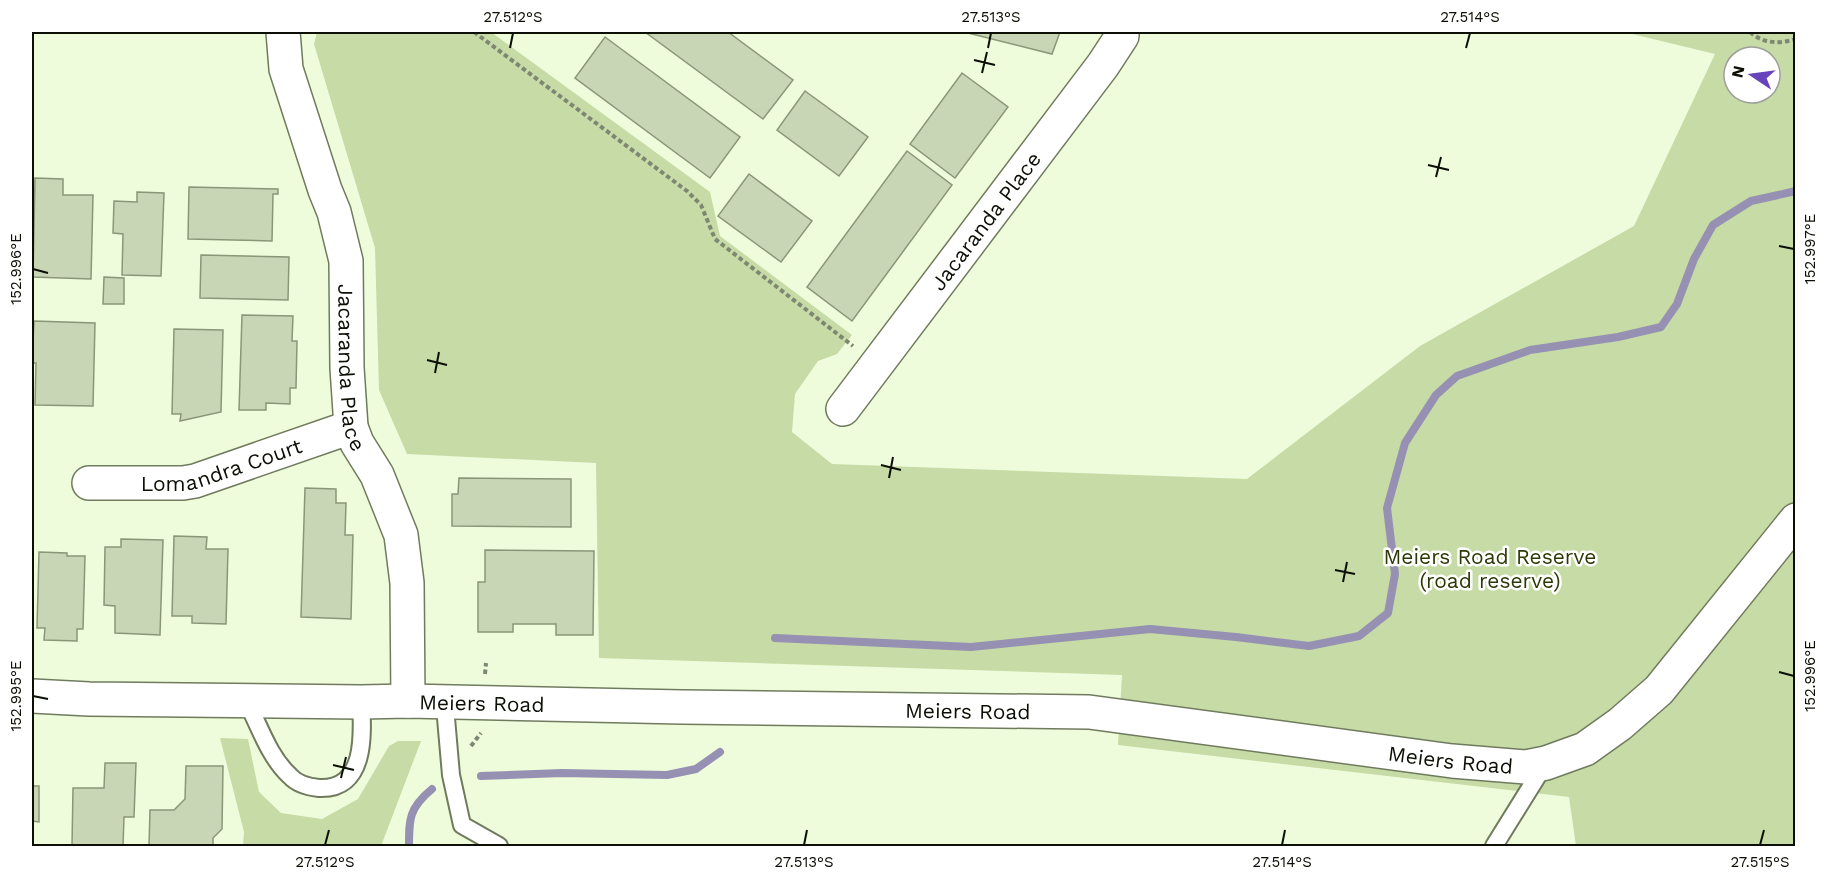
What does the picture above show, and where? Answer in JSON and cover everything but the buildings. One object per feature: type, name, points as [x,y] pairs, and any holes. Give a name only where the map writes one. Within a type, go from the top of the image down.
[{"type":"street","name":"Jacaranda Place","points":[[283,32],[286,69],[324,190],[334,212],[346,261],[347,368],[351,427],[357,443],[377,475],[401,535],[407,583],[408,701]]},
{"type":"street","name":"Jacaranda Place","points":[[843,409],[1103,65],[1122,36],[1122,32]]},
{"type":"street","name":"Lomandra Court","points":[[89,483],[195,481],[351,427]]},
{"type":"street","name":"Meiers Road","points":[[32,696],[89,699],[408,701],[1089,712],[1452,761],[1526,767],[1546,764],[1585,749],[1620,724],[1659,690],[1796,520]]},
{"type":"lane","points":[[246,700],[275,758],[290,777],[309,788],[333,788],[347,780],[357,762],[364,738],[361,702]]},
{"type":"lane","points":[[446,718],[451,775],[462,825],[499,846]]},
{"type":"lane","points":[[1494,846],[1546,764]]},
{"type":"path","points":[[474,32],[687,191],[701,206],[715,238],[857,348]]},
{"type":"path","points":[[1750,32],[1769,42],[1786,42],[1796,39]]},
{"type":"green space","name":"Meiers Road Reserve (road reserve)","points":[[317,32],[491,32],[710,192],[720,236],[852,335],[837,354],[818,361],[795,394],[792,432],[832,464],[1247,479],[1420,346],[1634,226],[1715,54],[1624,32],[1795,32],[1795,846],[1576,846],[1569,797],[1118,745],[1122,675],[599,658],[596,463],[407,454],[379,390],[375,248],[314,44]]},
{"type":"green space","points":[[220,738],[248,739],[259,792],[281,813],[322,819],[358,799],[389,746],[398,741],[421,741],[381,846],[243,846],[244,832]]},
{"type":"waterway","points":[[775,638],[971,647],[1150,629],[1309,646],[1359,636],[1388,613],[1395,574],[1387,508],[1405,443],[1436,395],[1457,376],[1530,350],[1618,337],[1661,327],[1677,304],[1694,259],[1713,225],[1751,201],[1796,191]]},
{"type":"waterway","points":[[481,776],[562,773],[667,775],[696,769],[720,752]]},
{"type":"waterway","points":[[409,846],[412,814],[419,802],[432,789]]}]
